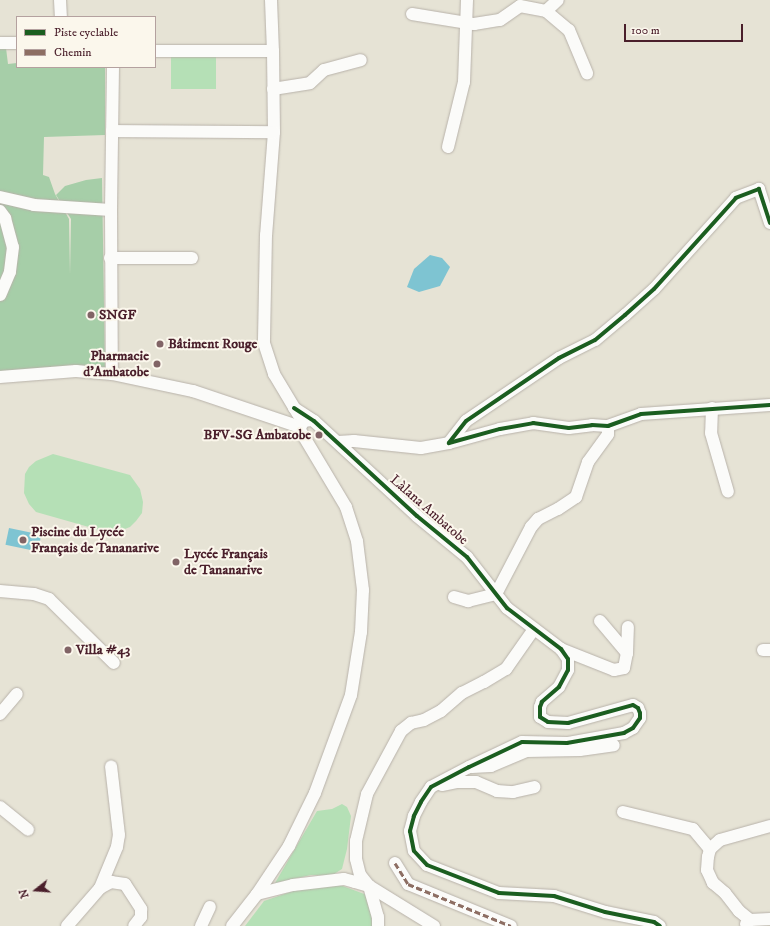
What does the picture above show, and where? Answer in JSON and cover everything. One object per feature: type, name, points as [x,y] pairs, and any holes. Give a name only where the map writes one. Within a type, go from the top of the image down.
[{"type":"street","points":[[60,0],[60,16]]},
{"type":"street","points":[[112,131],[274,132],[273,51],[270,0]]},
{"type":"street","points":[[448,147],[464,82],[467,0]]},
{"type":"street","points":[[546,11],[558,0]]},
{"type":"street","points":[[412,14],[474,24],[500,20],[518,7],[524,6],[546,11],[569,30],[587,73]]},
{"type":"street","points":[[0,43],[16,43]]},
{"type":"street","points":[[156,51],[273,51]]},
{"type":"street","points":[[273,89],[310,83],[316,80],[320,73],[324,70],[360,60]]},
{"type":"street","points":[[112,374],[110,258],[113,68]]},
{"type":"street","name":"Làlana Ambatobe","points":[[274,132],[266,235],[264,343],[274,374],[294,408],[311,428],[338,442],[417,516],[467,557],[507,608],[561,649],[614,670],[624,668],[627,653]]},
{"type":"street","points":[[450,443],[466,421],[559,358],[595,340],[654,289],[736,198],[759,189],[770,223]]},
{"type":"street","points":[[0,197],[34,205],[111,210]]},
{"type":"street","points":[[0,211],[5,218],[13,247],[10,272],[0,295]]},
{"type":"street","points":[[110,258],[192,258]]},
{"type":"street","points":[[0,377],[76,371],[112,374],[193,391],[311,428],[313,451],[346,507],[357,540],[363,590],[361,632],[350,695],[315,793],[289,846],[257,894],[232,926]]},
{"type":"street","points":[[338,442],[420,448],[450,443],[500,429],[533,423],[569,428],[592,425],[608,426],[641,414],[770,405]]},
{"type":"street","points":[[712,408],[711,433],[728,492]]},
{"type":"street","points":[[454,597],[468,601],[496,594],[531,527],[538,519],[558,509],[576,497],[588,462],[608,434],[608,426]]},
{"type":"street","points":[[0,590],[34,594],[48,599],[114,663]]},
{"type":"street","points":[[600,621],[627,653]]},
{"type":"street","points":[[627,653],[628,627]]},
{"type":"street","points":[[378,926],[378,917],[369,886],[360,875],[356,859],[356,841],[367,794],[395,739],[406,726],[441,712],[462,693],[506,669],[534,629]]},
{"type":"street","points":[[561,649],[568,659],[568,670],[558,687],[542,702],[540,707],[540,717],[548,722],[568,723],[633,705],[638,708],[640,713],[640,718],[633,728],[613,736],[567,742],[522,742],[468,767],[431,787],[421,802],[410,831],[414,851],[427,865],[499,893],[554,896],[605,912],[654,922],[660,926]]},
{"type":"street","points":[[0,714],[17,694]]},
{"type":"street","points":[[468,767],[478,768],[491,766],[526,751],[580,750],[614,745]]},
{"type":"street","points":[[67,926],[100,888],[117,847],[119,835],[112,766]]},
{"type":"street","points":[[431,787],[458,782],[476,782],[497,791],[513,792],[534,787]]},
{"type":"street","points":[[0,806],[28,830]]},
{"type":"street","points":[[623,812],[693,829],[710,849]]},
{"type":"street","points":[[770,826],[720,840],[710,849],[707,864],[708,877],[748,923],[770,919]]},
{"type":"street","points":[[395,864],[408,884],[511,926]]},
{"type":"street","points":[[257,894],[293,885],[344,879],[369,886],[434,926]]},
{"type":"street","points":[[100,888],[111,882],[126,884],[141,909],[140,917],[134,926]]},
{"type":"street","points":[[201,926],[210,907]]},
{"type":"green space","points":[[0,48],[6,48],[8,64],[16,63],[16,68],[105,68],[105,135],[44,137],[43,175],[49,177],[55,194],[69,219],[70,275],[71,219],[56,195],[65,186],[86,180],[102,178],[105,370],[0,373]]},
{"type":"green space","points":[[171,57],[216,57],[216,89],[171,89]]},
{"type":"green space","points":[[53,454],[130,475],[140,489],[143,502],[142,513],[130,527],[117,532],[103,531],[36,512],[29,504],[24,493],[25,474],[29,467],[36,461]]},
{"type":"green space","points":[[342,804],[347,807],[351,816],[347,849],[342,869],[331,876],[311,875],[275,883],[317,811],[332,809]]},
{"type":"green space","points":[[340,885],[367,895],[373,926],[245,926],[264,901],[296,890]]},
{"type":"water","points":[[430,255],[442,258],[450,267],[440,286],[419,292],[407,287],[414,269]]},
{"type":"water","name":"Piscine du Lycée Français de Tananarive","points":[[9,528],[41,535],[38,551],[5,545]]},
{"type":"marked path","points":[[395,863],[408,884],[511,926]]},
{"type":"cycle path","points":[[770,223],[759,189],[736,198],[654,289],[625,315],[595,340],[559,358],[466,421],[449,443],[500,429],[533,423],[569,428],[592,425],[608,426],[641,414],[770,405]]},
{"type":"cycle path","points":[[294,408],[314,421],[417,516],[467,557],[507,608],[561,649],[568,659],[568,670],[559,687],[542,702],[540,707],[540,717],[548,722],[568,723],[633,705],[638,708],[640,713],[640,718],[633,728],[624,733],[567,743],[522,742],[431,787],[414,816],[410,831],[414,851],[427,865],[499,893],[554,896],[605,912],[654,922],[660,926]]},
{"type":"place","name":"SNGF","points":[[91,315]]},
{"type":"place","name":"Bâtiment Rouge","points":[[160,344]]},
{"type":"place","name":"Pharmacie d'Ambatobe","points":[[157,364]]},
{"type":"place","name":"BFV-SG Ambatobe","points":[[319,435]]},
{"type":"place","name":"Piscine du Lycée Français de Tananarive","points":[[23,540]]},
{"type":"place","name":"Lycée Français de Tananarive","points":[[176,562]]},
{"type":"place","name":"Villa #43","points":[[68,650]]}]
